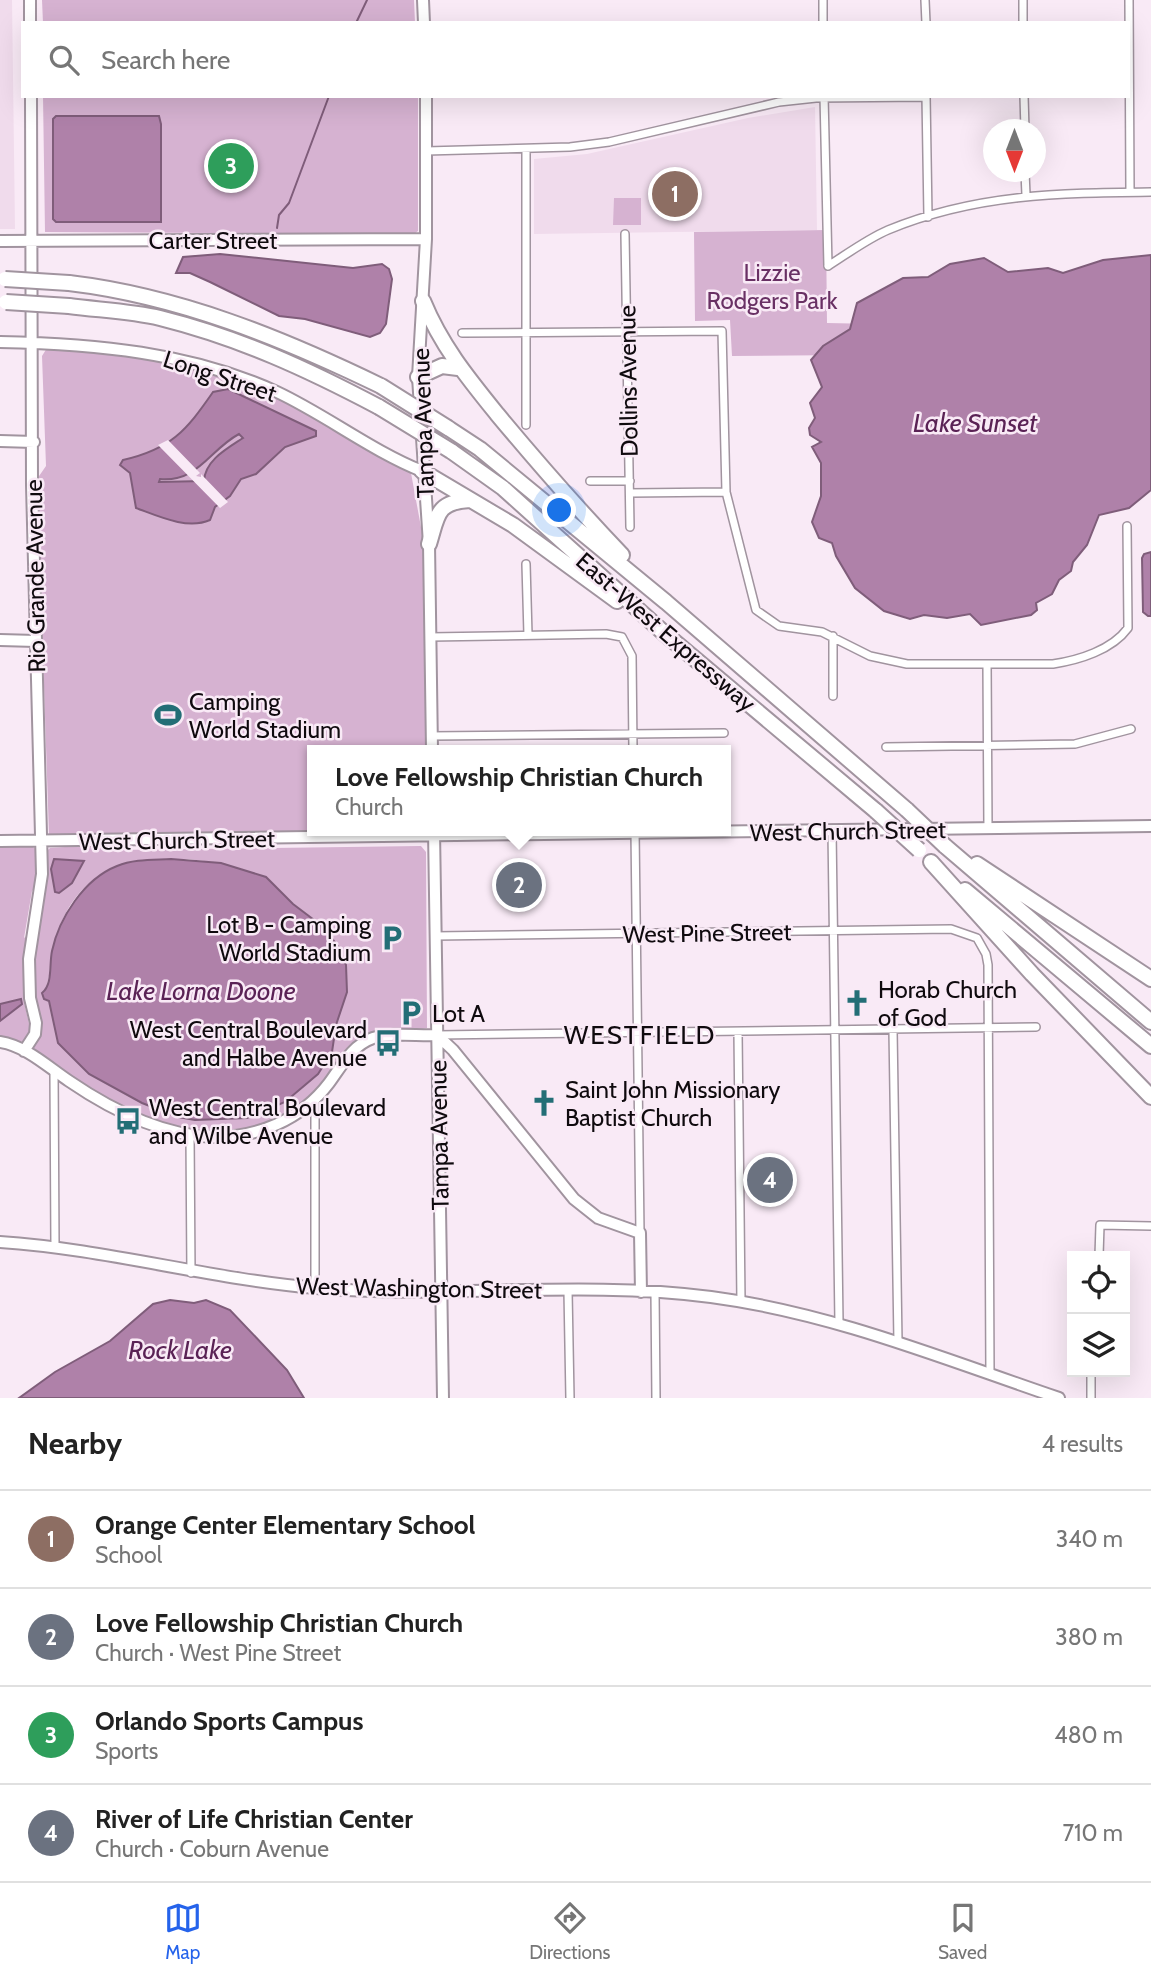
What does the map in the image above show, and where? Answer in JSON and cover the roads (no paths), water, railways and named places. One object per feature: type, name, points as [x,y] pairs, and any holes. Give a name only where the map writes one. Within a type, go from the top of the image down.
[{"type":"highway","name":"East-West Expressway","points":[[3,279],[104,288],[247,326],[381,386],[449,428],[491,457],[666,602],[1151,1022]]},
{"type":"highway","points":[[423,301],[438,337],[458,368],[568,498],[666,602]]},
{"type":"highway","name":"East-West Expressway","points":[[3,302],[69,306],[158,317],[233,340],[299,365],[379,407],[451,451],[503,488],[664,633],[1151,1046]]},
{"type":"highway","points":[[418,377],[442,366],[458,368]]},
{"type":"highway","points":[[422,471],[542,545],[645,624],[664,633]]},
{"type":"highway","points":[[429,544],[442,508],[450,501],[471,500]]},
{"type":"highway","points":[[945,846],[1000,877],[1151,979]]},
{"type":"highway","points":[[931,862],[1032,974],[1151,1097]]},
{"type":"street","points":[[30,0],[30,21]]},
{"type":"street","points":[[423,0],[424,21]]},
{"type":"street","points":[[823,0],[823,21]]},
{"type":"street","points":[[925,0],[926,21]]},
{"type":"street","points":[[1023,0],[1023,21]]},
{"type":"street","points":[[1129,0],[1129,21]]},
{"type":"street","name":"Rio Grande Avenue","points":[[24,1051],[35,1034],[37,1023],[30,998],[29,959],[40,888],[32,485],[34,343],[31,98]]},
{"type":"street","name":"Tampa Avenue","points":[[426,98],[426,239],[418,377],[422,471],[429,544],[432,745]]},
{"type":"street","points":[[426,151],[526,150],[609,142],[779,102],[815,98]]},
{"type":"street","points":[[824,98],[828,266],[887,230],[979,202],[1026,195],[1151,192]]},
{"type":"street","points":[[926,98],[928,217]]},
{"type":"street","points":[[1024,98],[1025,119]]},
{"type":"street","points":[[1130,98],[1130,192]]},
{"type":"street","points":[[526,150],[526,425]]},
{"type":"street","points":[[1025,182],[1026,195]]},
{"type":"street","name":"Dollins Avenue","points":[[625,234],[630,527]]},
{"type":"street","name":"Carter Street","points":[[0,241],[426,239]]},
{"type":"street","points":[[462,333],[722,331],[726,492],[753,603],[762,617],[779,626],[833,636],[870,656],[907,664],[1053,664],[1075,660],[1119,637],[1128,628],[1127,526]]},
{"type":"street","name":"Long Street","points":[[0,342],[125,349],[184,361],[237,377],[330,419],[422,471]]},
{"type":"street","points":[[0,441],[34,442]]},
{"type":"street","points":[[590,481],[630,481]]},
{"type":"street","points":[[630,493],[726,492]]},
{"type":"street","points":[[527,564],[528,635]]},
{"type":"street","points":[[430,637],[606,634],[622,637],[632,656],[633,745]]},
{"type":"street","points":[[833,636],[833,696]]},
{"type":"street","points":[[0,640],[36,641]]},
{"type":"street","points":[[987,664],[988,829]]},
{"type":"street","points":[[886,747],[1075,744],[1131,729]]},
{"type":"street","points":[[431,736],[723,733]]},
{"type":"street","name":"West Church Street","points":[[731,832],[1151,826]]},
{"type":"street","points":[[832,831],[839,1323]]},
{"type":"street","name":"West Church Street","points":[[0,841],[307,836]]},
{"type":"street","name":"Tampa Avenue","points":[[434,836],[443,1398]]},
{"type":"street","points":[[635,836],[641,1292]]},
{"type":"street","name":"West Pine Street","points":[[435,936],[951,929],[977,938],[986,954],[988,1027]]},
{"type":"street","points":[[988,1027],[990,1374]]},
{"type":"street","points":[[0,1042],[24,1051],[122,1112],[190,1135],[232,1136],[254,1133],[277,1125],[315,1099],[342,1064],[366,1042],[385,1036],[1035,1027]]},
{"type":"street","points":[[893,1030],[898,1342]]},
{"type":"street","points":[[738,1032],[741,1302]]},
{"type":"street","points":[[437,1035],[453,1050],[573,1199],[598,1218],[640,1233]]},
{"type":"street","points":[[54,1071],[55,1248]]},
{"type":"street","points":[[315,1099],[316,1288]]},
{"type":"street","points":[[190,1135],[191,1273]]},
{"type":"street","points":[[1099,1251],[1100,1225],[1151,1226]]},
{"type":"street","name":"West Washington Street","points":[[0,1242],[55,1248],[191,1273],[316,1288],[441,1293],[641,1292],[741,1302],[839,1323],[990,1374],[1036,1394],[1059,1398]]},
{"type":"street","points":[[568,1291],[570,1398]]},
{"type":"street","points":[[655,1293],[656,1398]]},
{"type":"street","points":[[1091,1377],[1091,1398]]},
{"type":"water","points":[[56,116],[159,116],[161,222],[56,222],[53,219],[53,119]]},
{"type":"water","points":[[220,254],[353,268],[382,264],[389,269],[392,279],[386,324],[380,333],[370,337],[305,319],[279,316],[190,273],[176,273],[183,257]]},
{"type":"water","name":"Lake Sunset","points":[[1151,255],[1151,490],[1129,508],[1099,515],[1087,545],[1073,562],[1071,571],[1059,580],[1052,594],[1036,603],[1037,610],[1031,615],[981,625],[970,614],[947,618],[924,615],[910,619],[884,611],[855,588],[836,556],[832,543],[819,538],[812,522],[821,496],[821,463],[812,447],[821,442],[810,435],[809,428],[815,418],[810,403],[822,387],[811,360],[823,346],[850,329],[857,303],[903,278],[928,277],[950,264],[984,258],[1008,272],[1048,268],[1063,273],[1103,260]]},
{"type":"water","points":[[228,389],[316,431],[316,436],[285,447],[256,474],[241,479],[230,496],[215,507],[210,520],[182,523],[136,508],[130,473],[120,465],[123,460],[154,450],[176,436],[194,418],[213,392]],"holes":[[[239,434],[243,438],[213,461],[204,481],[159,482],[160,479],[185,475],[203,464]]]},
{"type":"water","points":[[1151,552],[1151,616],[1148,616],[1143,612],[1142,558],[1144,554]]},
{"type":"water","points":[[54,859],[84,861],[72,883],[59,893],[55,892],[51,869]]},
{"type":"water","name":"Lake Lorna Doone","points":[[171,859],[221,863],[266,877],[293,904],[322,926],[338,946],[346,965],[347,992],[336,1025],[332,1052],[318,1074],[285,1102],[247,1118],[195,1120],[178,1117],[142,1103],[89,1074],[58,1043],[49,1001],[44,999],[42,993],[49,979],[55,938],[67,913],[84,890],[105,872],[117,866],[137,861]]},
{"type":"water","points":[[21,999],[22,1004],[0,1021],[0,1004]]},
{"type":"water","name":"Rock Lake","points":[[170,1300],[194,1303],[206,1300],[230,1310],[287,1370],[304,1398],[19,1398],[55,1372],[110,1341],[153,1304]]},
{"type":"waterway","points":[[357,21],[367,0]]},
{"type":"waterway","points":[[277,228],[279,215],[289,203],[328,98]]},
{"type":"place","name":"Orlando Sports Campus","points":[[231,166]]},
{"type":"place","name":"Orange Center Elementary School","points":[[675,194]]},
{"type":"place","name":"Camping World Stadium","points":[[168,715]]},
{"type":"place","name":"Love Fellowship Christian Church","points":[[519,885]]},
{"type":"place","name":"Lot B - Camping World Stadium","points":[[392,938]]},
{"type":"place","name":"Horab Church of God","points":[[857,1003]]},
{"type":"place","name":"Lot A","points":[[411,1013]]},
{"type":"place","name":"West Central Boulevard and Halbe Avenue","points":[[388,1043]]},
{"type":"place","name":"Saint John Missionary Baptist Church","points":[[544,1103]]},
{"type":"place","name":"West Central Boulevard and Wilbe Avenue","points":[[128,1121]]},
{"type":"place","name":"River of Life Christian Center","points":[[770,1180]]},
{"type":"district","name":"WESTFIELD","points":[[640,1035]]},
{"type":"park label","name":"Lizzie Rodgers Park","points":[[772,286]]}]
